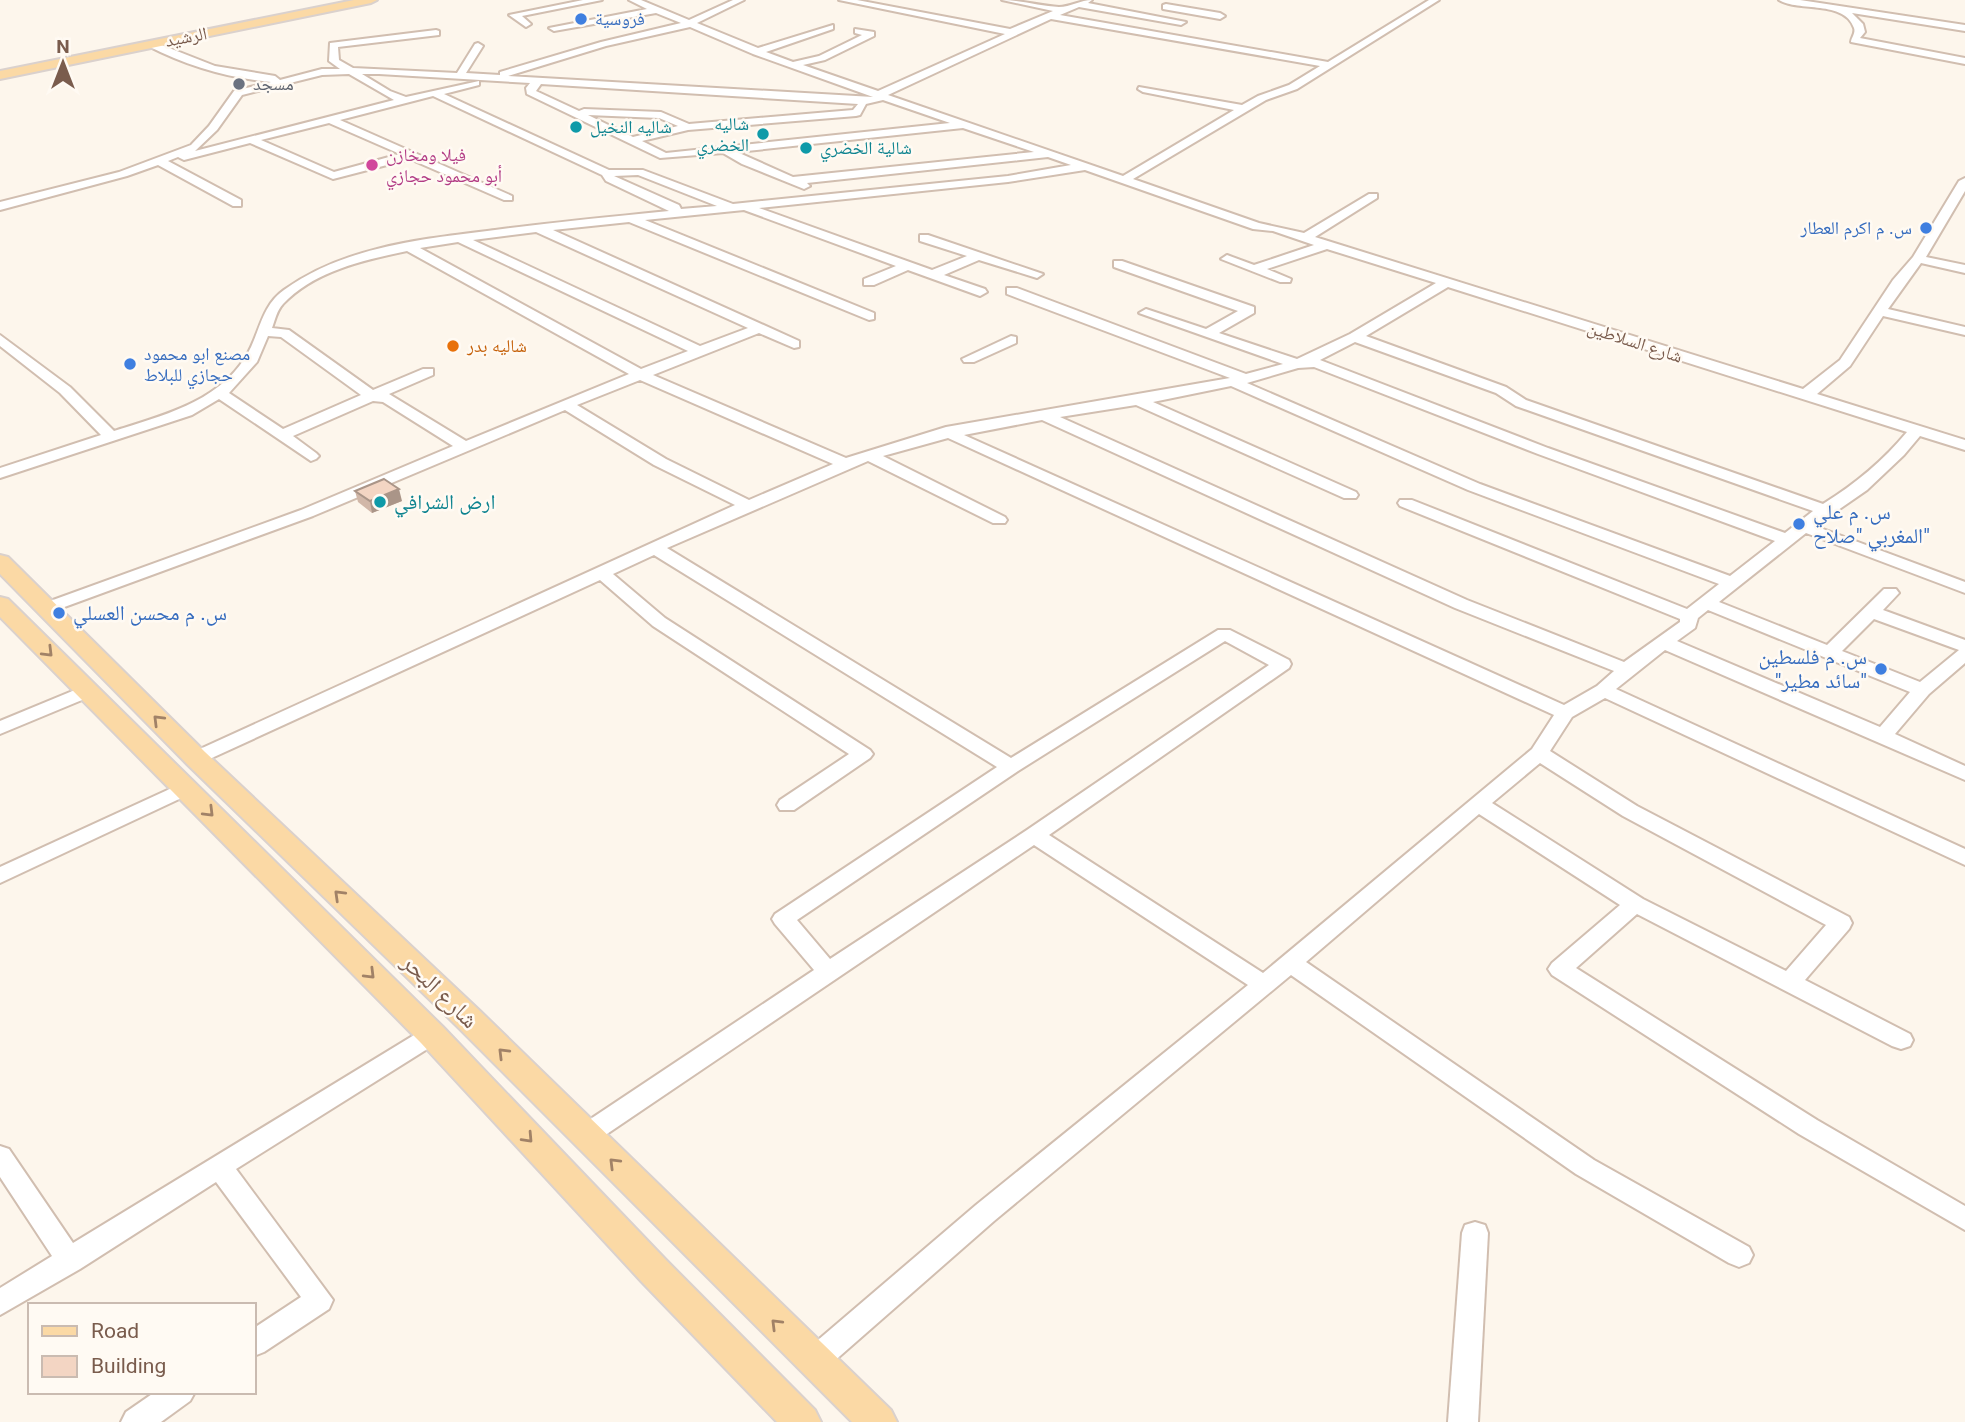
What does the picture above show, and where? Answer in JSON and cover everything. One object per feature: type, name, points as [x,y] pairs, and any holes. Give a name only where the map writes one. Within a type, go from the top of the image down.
[{"type":"main road","name":"الرشيد","points":[[0,69],[346,0]]},
{"type":"main road","name":"الرشيد","points":[[0,75],[371,0]]},
{"type":"main road","name":"شارع البحر","points":[[0,562],[196,758],[878,1422]]},
{"type":"main road","name":"شارع البحر","points":[[0,604],[432,1035],[643,1261],[802,1422]]},
{"type":"street","points":[[526,24],[514,15],[598,0]]},
{"type":"street","name":"شارع السلاطين","points":[[633,0],[792,65],[1054,153],[1083,167],[1125,179],[1257,226],[1328,244],[1449,281],[1674,355],[1965,445]]},
{"type":"street","points":[[0,206],[493,78],[604,44],[703,20],[740,0]]},
{"type":"street","points":[[843,0],[1011,32]]},
{"type":"street","points":[[1006,0],[1063,11]]},
{"type":"street","points":[[1125,179],[1244,109],[1293,86],[1435,0]]},
{"type":"street","points":[[1783,0],[1965,27]]},
{"type":"street","points":[[122,174],[195,147],[213,128],[238,93],[322,72],[460,76],[865,101],[878,99],[879,95],[1007,37],[1011,32],[1084,2],[1181,22]]},
{"type":"street","points":[[1153,5],[1220,16]]},
{"type":"street","points":[[554,28],[659,10]]},
{"type":"street","points":[[1843,10],[1858,24],[1860,32],[1854,40],[1965,61]]},
{"type":"street","points":[[1050,16],[1329,65]]},
{"type":"street","points":[[757,52],[830,27]]},
{"type":"street","points":[[792,65],[822,58],[871,34],[858,31]]},
{"type":"street","points":[[405,100],[386,93],[347,71],[334,61],[333,45],[436,33]]},
{"type":"street","points":[[164,41],[198,60],[239,75]]},
{"type":"street","points":[[150,44],[173,56],[226,74],[283,80]]},
{"type":"street","points":[[460,76],[478,46]]},
{"type":"street","points":[[821,75],[822,58]]},
{"type":"street","points":[[238,93],[222,86],[239,75]]},
{"type":"street","points":[[538,81],[531,88],[531,92],[664,156],[969,124]]},
{"type":"street","points":[[1143,89],[1244,109]]},
{"type":"street","points":[[435,93],[607,173],[639,172],[980,292]]},
{"type":"street","points":[[634,140],[688,127],[856,113],[865,101]]},
{"type":"street","points":[[576,112],[662,115],[688,127]]},
{"type":"street","points":[[330,120],[508,198]]},
{"type":"street","points":[[251,140],[333,176],[411,155]]},
{"type":"street","points":[[726,150],[746,162],[830,197]]},
{"type":"street","points":[[792,181],[1054,153]]},
{"type":"street","points":[[163,163],[237,203]]},
{"type":"street","points":[[0,473],[187,412],[218,394],[252,359],[275,304],[323,271],[368,255],[407,246],[537,228],[1009,179],[1083,167]]},
{"type":"street","points":[[607,173],[610,179],[675,208],[676,214]]},
{"type":"street","points":[[1809,395],[1810,390],[1845,363],[1918,259],[1965,181]]},
{"type":"street","points":[[1305,238],[1373,196]]},
{"type":"street","points":[[630,218],[869,316]]},
{"type":"street","points":[[537,228],[794,344]]},
{"type":"street","points":[[460,238],[701,352]]},
{"type":"street","points":[[924,238],[1037,274]]},
{"type":"street","points":[[1254,269],[1328,244]]},
{"type":"street","points":[[407,246],[641,375],[846,464]]},
{"type":"street","points":[[930,276],[980,256]]},
{"type":"street","points":[[1227,259],[1285,279]]},
{"type":"street","points":[[1918,259],[1965,269]]},
{"type":"street","points":[[1118,264],[1249,310],[1207,334]]},
{"type":"street","points":[[869,282],[905,267]]},
{"type":"street","points":[[196,758],[653,547],[868,455],[946,432],[1041,414],[1139,401],[1239,380],[1297,364],[1357,338],[1420,296],[1449,281]]},
{"type":"street","points":[[1012,291],[1239,380],[1474,487],[1732,583]]},
{"type":"street","points":[[1880,311],[1965,331]]},
{"type":"street","points":[[1146,313],[1297,364],[1316,363],[1543,451],[1787,540]]},
{"type":"street","points":[[48,608],[307,513],[566,404],[761,328]]},
{"type":"street","points":[[265,332],[284,333],[373,397],[387,398],[465,447]]},
{"type":"street","points":[[1357,338],[1501,390],[1521,403],[1825,510]]},
{"type":"street","points":[[0,339],[65,390],[111,437]]},
{"type":"street","points":[[969,359],[1011,340]]},
{"type":"street","points":[[282,435],[428,372]]},
{"type":"street","points":[[218,394],[229,398],[311,456]]},
{"type":"street","points":[[1139,401],[1350,495]]},
{"type":"street","points":[[566,404],[660,462],[749,506]]},
{"type":"street","points":[[1041,414],[1461,604],[1626,669]]},
{"type":"street","points":[[1689,616],[1880,470],[1916,431]]},
{"type":"street","points":[[946,432],[1565,713]]},
{"type":"street","points":[[868,455],[999,520]]},
{"type":"street","points":[[1406,503],[1689,616]]},
{"type":"street","points":[[1804,527],[1965,588]]},
{"type":"street","points":[[653,547],[1011,767]]},
{"type":"street","points":[[601,573],[659,622],[863,754],[787,805]]},
{"type":"street","points":[[1830,653],[1890,593]]},
{"type":"street","points":[[1706,603],[1922,690]]},
{"type":"street","points":[[1870,611],[1965,646]]},
{"type":"street","points":[[814,1361],[985,1213],[1290,963],[1539,753],[1565,713],[1604,690],[1626,669],[1689,624],[1689,616]]},
{"type":"street","points":[[586,1135],[1034,835],[1282,663],[1224,634],[1011,767],[783,919],[828,972]]},
{"type":"street","points":[[1663,642],[1965,774]]},
{"type":"street","points":[[1883,736],[1922,690],[1965,654]]},
{"type":"street","points":[[1604,690],[1965,858]]},
{"type":"street","points":[[0,728],[87,691]]},
{"type":"street","points":[[1539,753],[1630,811],[1841,923],[1789,983]]},
{"type":"street","points":[[0,876],[185,788]]},
{"type":"street","points":[[1478,804],[1635,904],[1901,1040]]},
{"type":"street","points":[[1034,835],[1262,984]]},
{"type":"street","points":[[1635,904],[1560,969],[1808,1127],[1965,1219]]},
{"type":"street","points":[[1290,963],[1584,1167],[1739,1255]]},
{"type":"street","points":[[0,1303],[432,1035]]},
{"type":"street","points":[[0,1156],[70,1261]]},
{"type":"street","points":[[219,1166],[319,1300],[256,1342]]},
{"type":"street","points":[[1463,1422],[1475,1233]]},
{"type":"street","points":[[136,1422],[177,1394]]},
{"type":"building","points":[[384,479],[399,489],[370,501],[355,491]]},
{"type":"place","name":"فروسية","points":[[581,19]]},
{"type":"place","name":"مسجد","points":[[239,84]]},
{"type":"place","name":"شاليه النخيل","points":[[576,127]]},
{"type":"place","name":"شاليه الخضري","points":[[763,134]]},
{"type":"place","name":"شالية الخضري","points":[[806,148]]},
{"type":"place","name":"فيلا ومخازن أبو محمود حجازي","points":[[372,165]]},
{"type":"place","name":"س. م اكرم العطار","points":[[1926,228]]},
{"type":"place","name":"شاليه بدر","points":[[453,346]]},
{"type":"place","name":"مصنع ابو محمود حجازي للبلاط","points":[[130,364]]},
{"type":"place","name":"ارض الشرافي","points":[[380,502]]},
{"type":"place","name":"س. م علي المغربي \"صلاح\"","points":[[1799,524]]},
{"type":"place","name":"س. م محسن العسلي","points":[[59,613]]},
{"type":"place","name":"س. م فلسطين \"سائد مطير\"","points":[[1881,669]]}]
